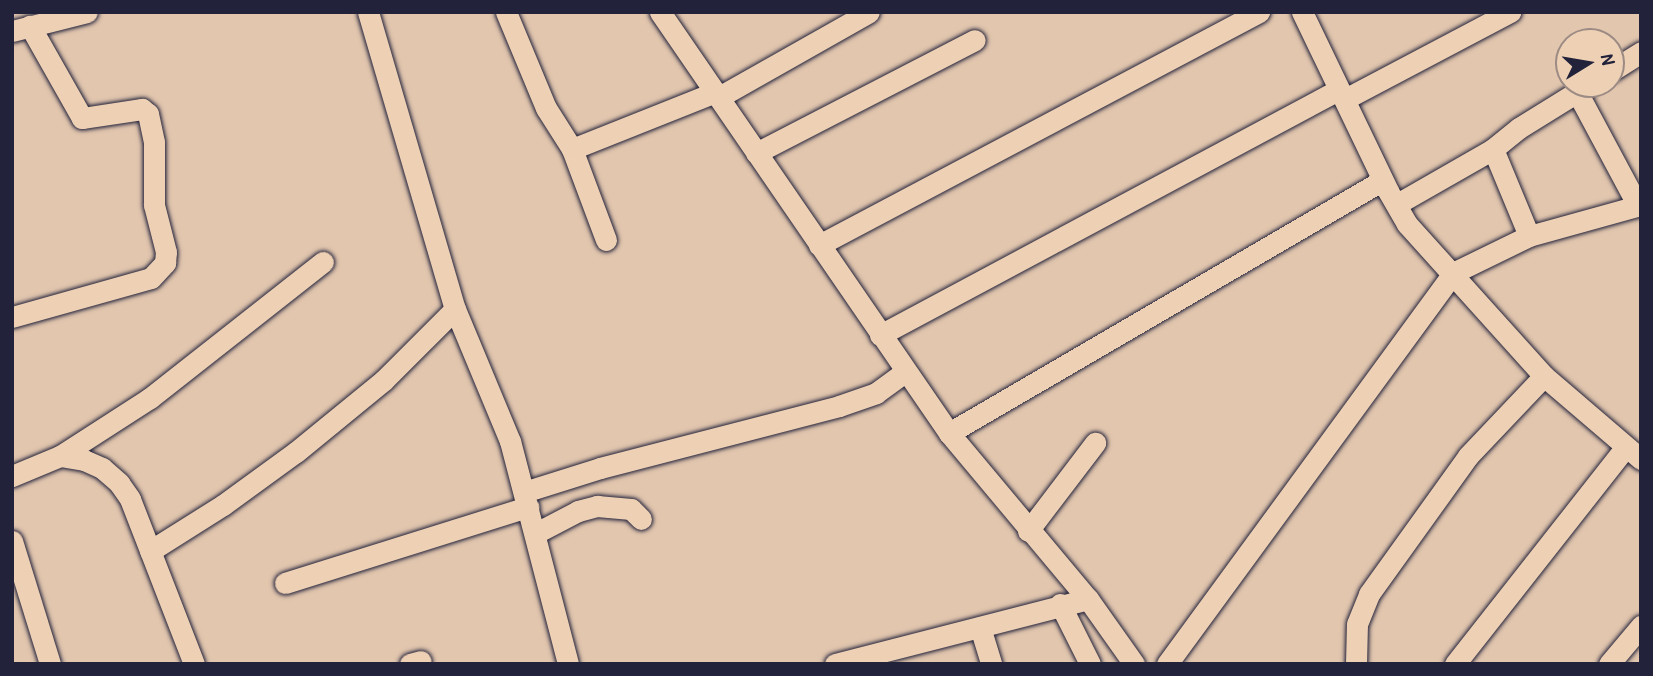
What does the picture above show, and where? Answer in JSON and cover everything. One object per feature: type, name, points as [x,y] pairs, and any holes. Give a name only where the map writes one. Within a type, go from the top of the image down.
[{"type":"street","points":[[12,317],[151,278],[165,263],[166,252],[154,205],[154,142],[148,114],[142,109],[82,118],[21,29],[86,12]]},
{"type":"street","points":[[368,12],[455,309],[510,441],[568,664]]},
{"type":"street","points":[[506,12],[546,108],[572,149],[606,240]]},
{"type":"street","points":[[660,12],[949,433],[1028,531],[1088,599],[1134,664]]},
{"type":"street","points":[[572,149],[717,95],[869,12]]},
{"type":"street","points":[[819,245],[1259,12]]},
{"type":"street","points":[[1302,12],[1407,224],[1544,376],[1633,453],[1455,664]]},
{"type":"street","points":[[880,335],[1342,94],[1510,12]]},
{"type":"street","points":[[756,153],[975,40]]},
{"type":"street","points":[[1625,62],[1641,52]]},
{"type":"street","points":[[1397,204],[1493,149],[1519,128],[1568,98]]},
{"type":"street","points":[[1167,664],[1453,273],[1529,236],[1639,205],[1589,98]]},
{"type":"street","points":[[1493,149],[1529,236]]},
{"type":"street","points":[[949,433],[1383,180]]},
{"type":"street","points":[[12,476],[60,456],[150,398],[323,262]]},
{"type":"street","points":[[150,551],[223,505],[296,452],[384,380],[455,309]]},
{"type":"street","points":[[285,583],[526,499],[600,468],[839,406],[876,393],[905,372]]},
{"type":"street","points":[[1356,664],[1357,624],[1369,594],[1468,456],[1544,376]]},
{"type":"street","points":[[1028,531],[1095,443]]},
{"type":"street","points":[[60,456],[84,460],[102,468],[119,483],[130,499],[194,664]]},
{"type":"street","points":[[536,533],[578,511],[597,506],[631,509],[641,519]]},
{"type":"street","points":[[12,541],[17,575],[50,664]]},
{"type":"street","points":[[835,664],[1060,604],[1088,599]]},
{"type":"street","points":[[1060,604],[1090,664]]},
{"type":"street","points":[[1609,664],[1641,626]]},
{"type":"street","points":[[979,627],[991,664]]}]
